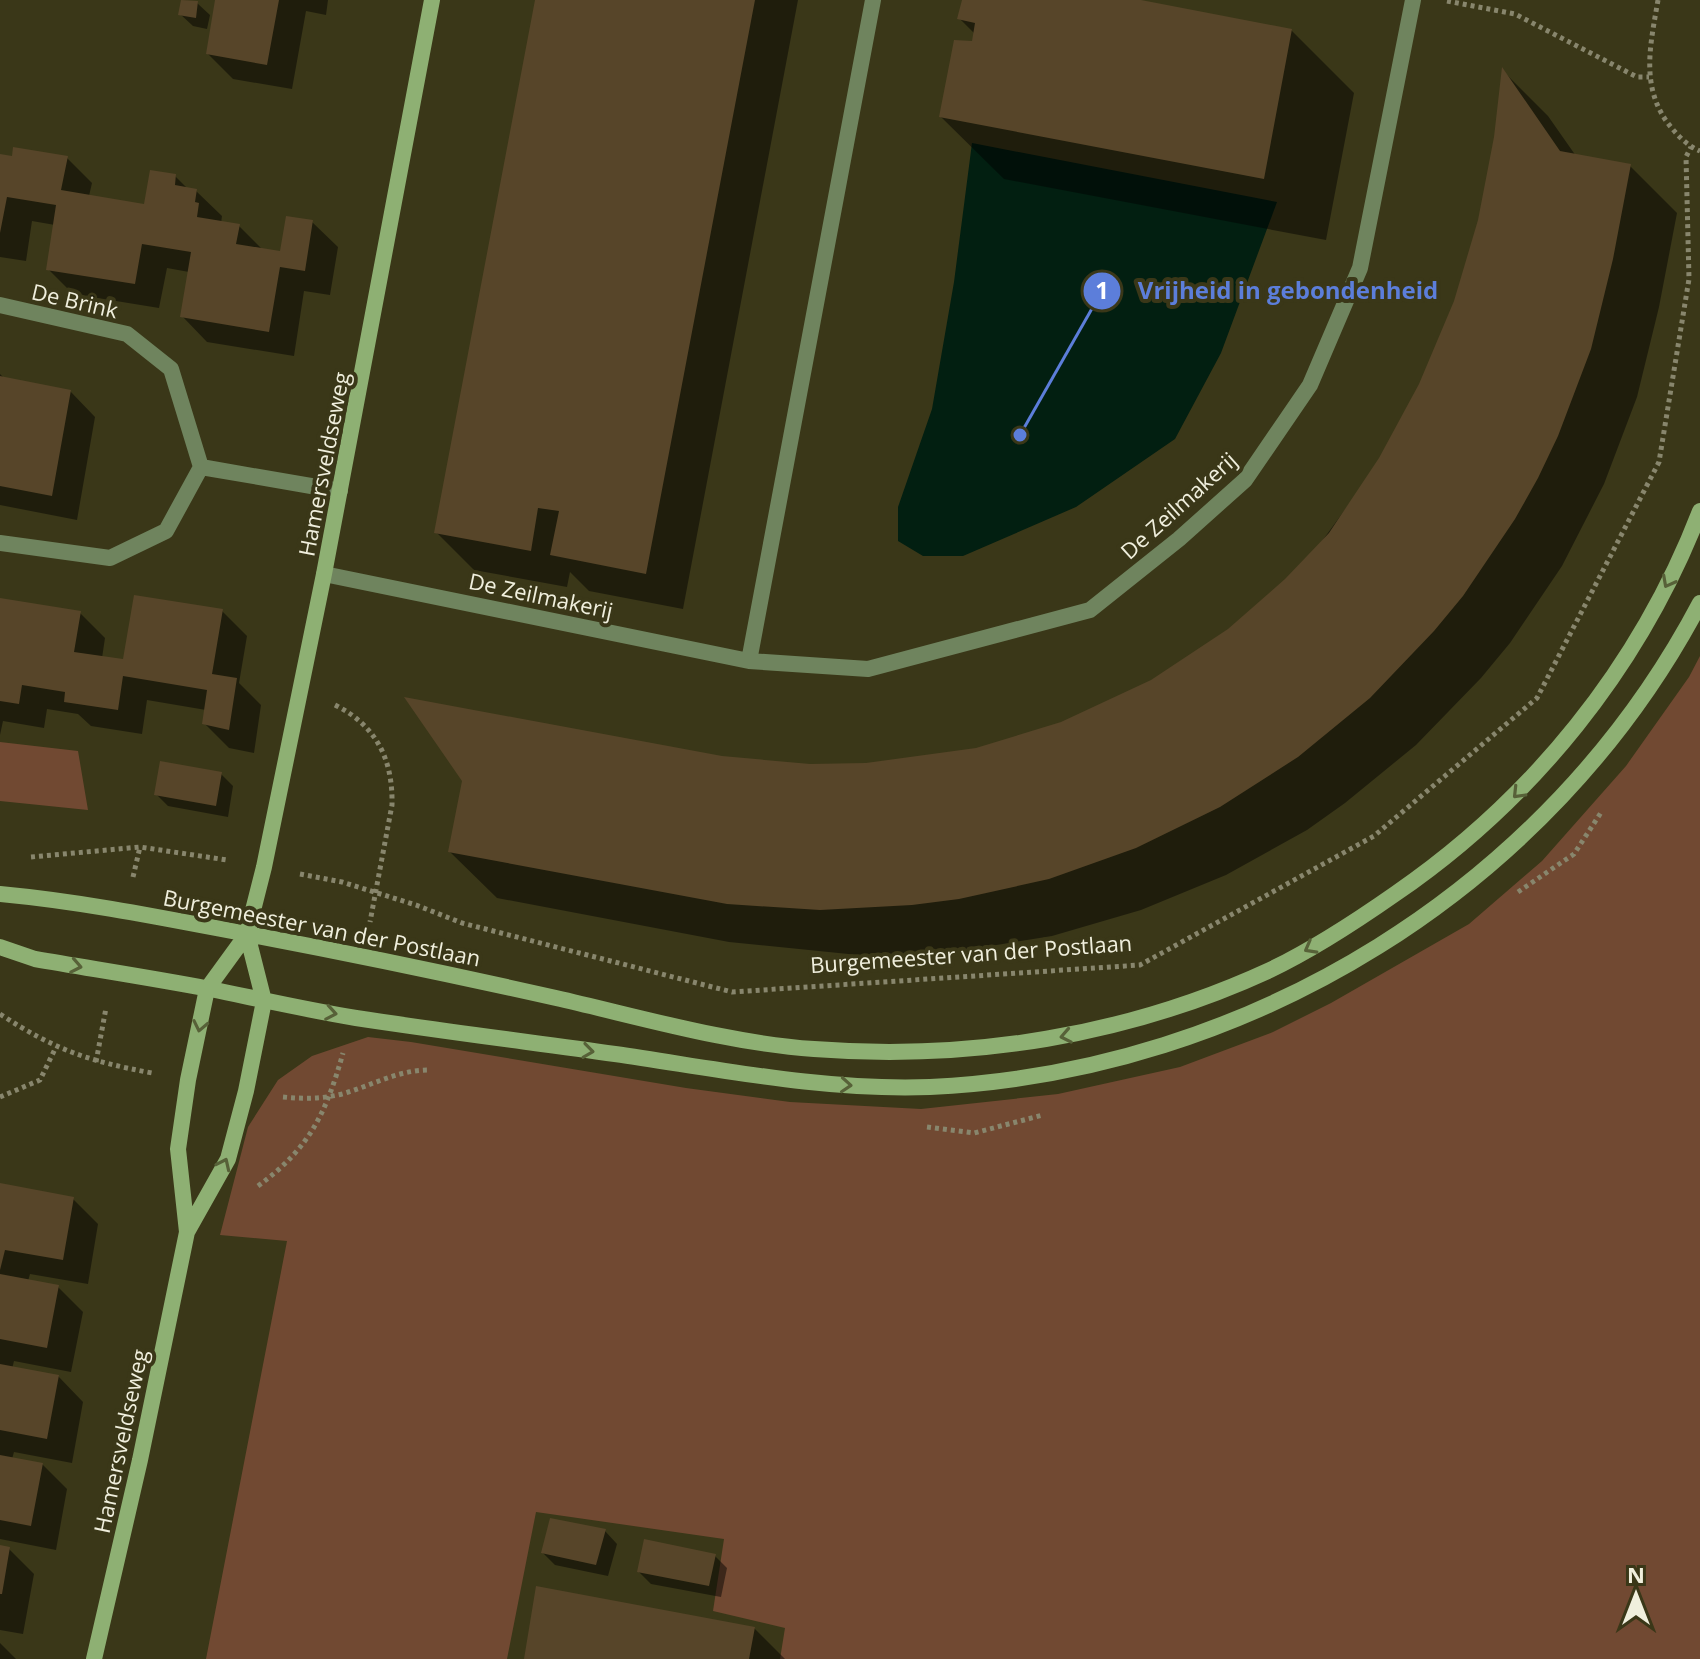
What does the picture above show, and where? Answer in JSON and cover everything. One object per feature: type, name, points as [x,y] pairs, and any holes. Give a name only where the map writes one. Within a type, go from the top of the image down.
[{"type":"street","name":"Hamersveldseweg","points":[[187,1232],[178,1149],[188,1080],[207,989],[247,934],[264,867],[324,574],[432,0]]},
{"type":"street","points":[[749,661],[873,0]]},
{"type":"street","name":"De Zeilmakerij","points":[[324,574],[749,661],[868,669],[1090,610],[1179,539],[1245,480],[1310,385],[1360,268],[1413,0]]},
{"type":"street","name":"De Brink","points":[[0,305],[127,334],[171,369],[201,467]]},
{"type":"street","points":[[0,543],[110,558],[166,531],[201,467],[340,491]]},
{"type":"street","name":"Burgemeester van der Postlaan","points":[[0,894],[64,901],[379,958],[741,1039],[810,1049],[893,1052],[995,1047],[1096,1030],[1149,1016],[1232,986],[1309,949],[1424,874],[1494,817],[1552,758],[1620,667],[1673,573],[1700,511]]},
{"type":"street","points":[[0,947],[35,959],[353,1017],[841,1085],[925,1087],[1060,1072],[1136,1055],[1202,1034],[1311,987],[1406,929],[1474,880],[1539,820],[1619,730],[1663,667],[1700,603]]},
{"type":"street","name":"Hamersveldseweg","points":[[94,1659],[140,1460],[187,1232],[228,1159],[246,1091],[264,1001],[247,934]]},
{"type":"path","points":[[1442,0],[1515,14],[1637,77],[1649,77]]},
{"type":"path","points":[[1658,0],[1649,52],[1652,95],[1674,132],[1700,151]]},
{"type":"path","name":"Burgemeester van der Postlaan","points":[[22,858],[140,847],[199,854],[342,882],[462,923],[732,992],[1140,965],[1374,836],[1537,698],[1659,462],[1689,279],[1686,157],[1691,147]]},
{"type":"path","points":[[0,1014],[56,1047],[96,1062],[188,1080]]},
{"type":"path","points":[[0,1097],[40,1080],[56,1047]]},
{"type":"shaded area","points":[[972,143],[1277,202],[1221,353],[1175,439],[1076,507],[963,556],[923,556],[898,541],[898,507],[932,409],[954,282]]},
{"type":"shaded area","points":[[1700,656],[1700,1659],[780,1659],[785,1628],[713,1611],[724,1539],[536,1512],[507,1659],[206,1659],[287,1241],[220,1235],[248,1127],[278,1080],[312,1056],[368,1037],[790,1102],[921,1109],[1058,1094],[1180,1067],[1273,1032],[1331,1003],[1469,924],[1542,861],[1626,766],[1689,677]]},
{"type":"shaded area","points":[[0,742],[78,751],[88,810],[0,801]]},
{"type":"building","points":[[181,0],[198,1],[196,18],[178,15]]},
{"type":"building","points":[[215,0],[279,0],[267,65],[206,54]]},
{"type":"building","points":[[535,0],[755,0],[646,574],[550,555],[559,511],[538,508],[531,551],[434,533]]},
{"type":"building","points":[[962,0],[1141,0],[1292,29],[1264,179],[939,117],[954,40],[972,41],[975,23],[957,19]]},
{"type":"building","points":[[1502,67],[1560,151],[1631,164],[1613,259],[1591,349],[1558,436],[1538,478],[1515,519],[1463,596],[1370,698],[1298,757],[1220,807],[1136,848],[1049,879],[959,899],[912,905],[820,910],[727,904],[448,852],[462,781],[404,697],[722,756],[810,764],[866,763],[976,748],[1061,722],[1151,680],[1228,629],[1285,579],[1329,533],[1379,458],[1419,384],[1454,301],[1478,220],[1494,137]]},
{"type":"building","points":[[13,147],[68,156],[61,190],[144,204],[150,170],[176,174],[175,185],[197,189],[197,217],[240,224],[236,244],[280,251],[286,216],[313,220],[305,271],[280,267],[269,332],[180,317],[191,252],[142,244],[135,284],[46,270],[56,205],[7,197],[0,233],[0,154],[12,156]]},
{"type":"building","points":[[0,376],[71,390],[52,496],[0,486]]},
{"type":"building","points":[[134,595],[223,609],[212,674],[237,678],[229,730],[202,724],[207,690],[123,676],[118,710],[64,702],[65,692],[22,685],[19,704],[0,701],[0,598],[81,611],[74,652],[123,659]]},
{"type":"building","points":[[160,761],[222,772],[216,806],[154,795]]},
{"type":"building","points":[[0,1183],[74,1197],[63,1260],[5,1250],[0,1270]]},
{"type":"building","points":[[0,1274],[59,1285],[47,1348],[0,1339]]},
{"type":"building","points":[[0,1364],[59,1375],[47,1439],[0,1430]]},
{"type":"building","points":[[0,1455],[43,1463],[31,1526],[0,1520]]},
{"type":"building","points":[[550,1518],[606,1529],[596,1565],[541,1553]]},
{"type":"building","points":[[644,1539],[716,1554],[709,1586],[637,1572]]},
{"type":"building","points":[[0,1545],[10,1547],[2,1594],[0,1594]]},
{"type":"building","points":[[536,1586],[755,1627],[749,1659],[524,1659]]},
{"type":"place","name":"Vrijheid in gebondenheid","points":[[1020,435]]}]
